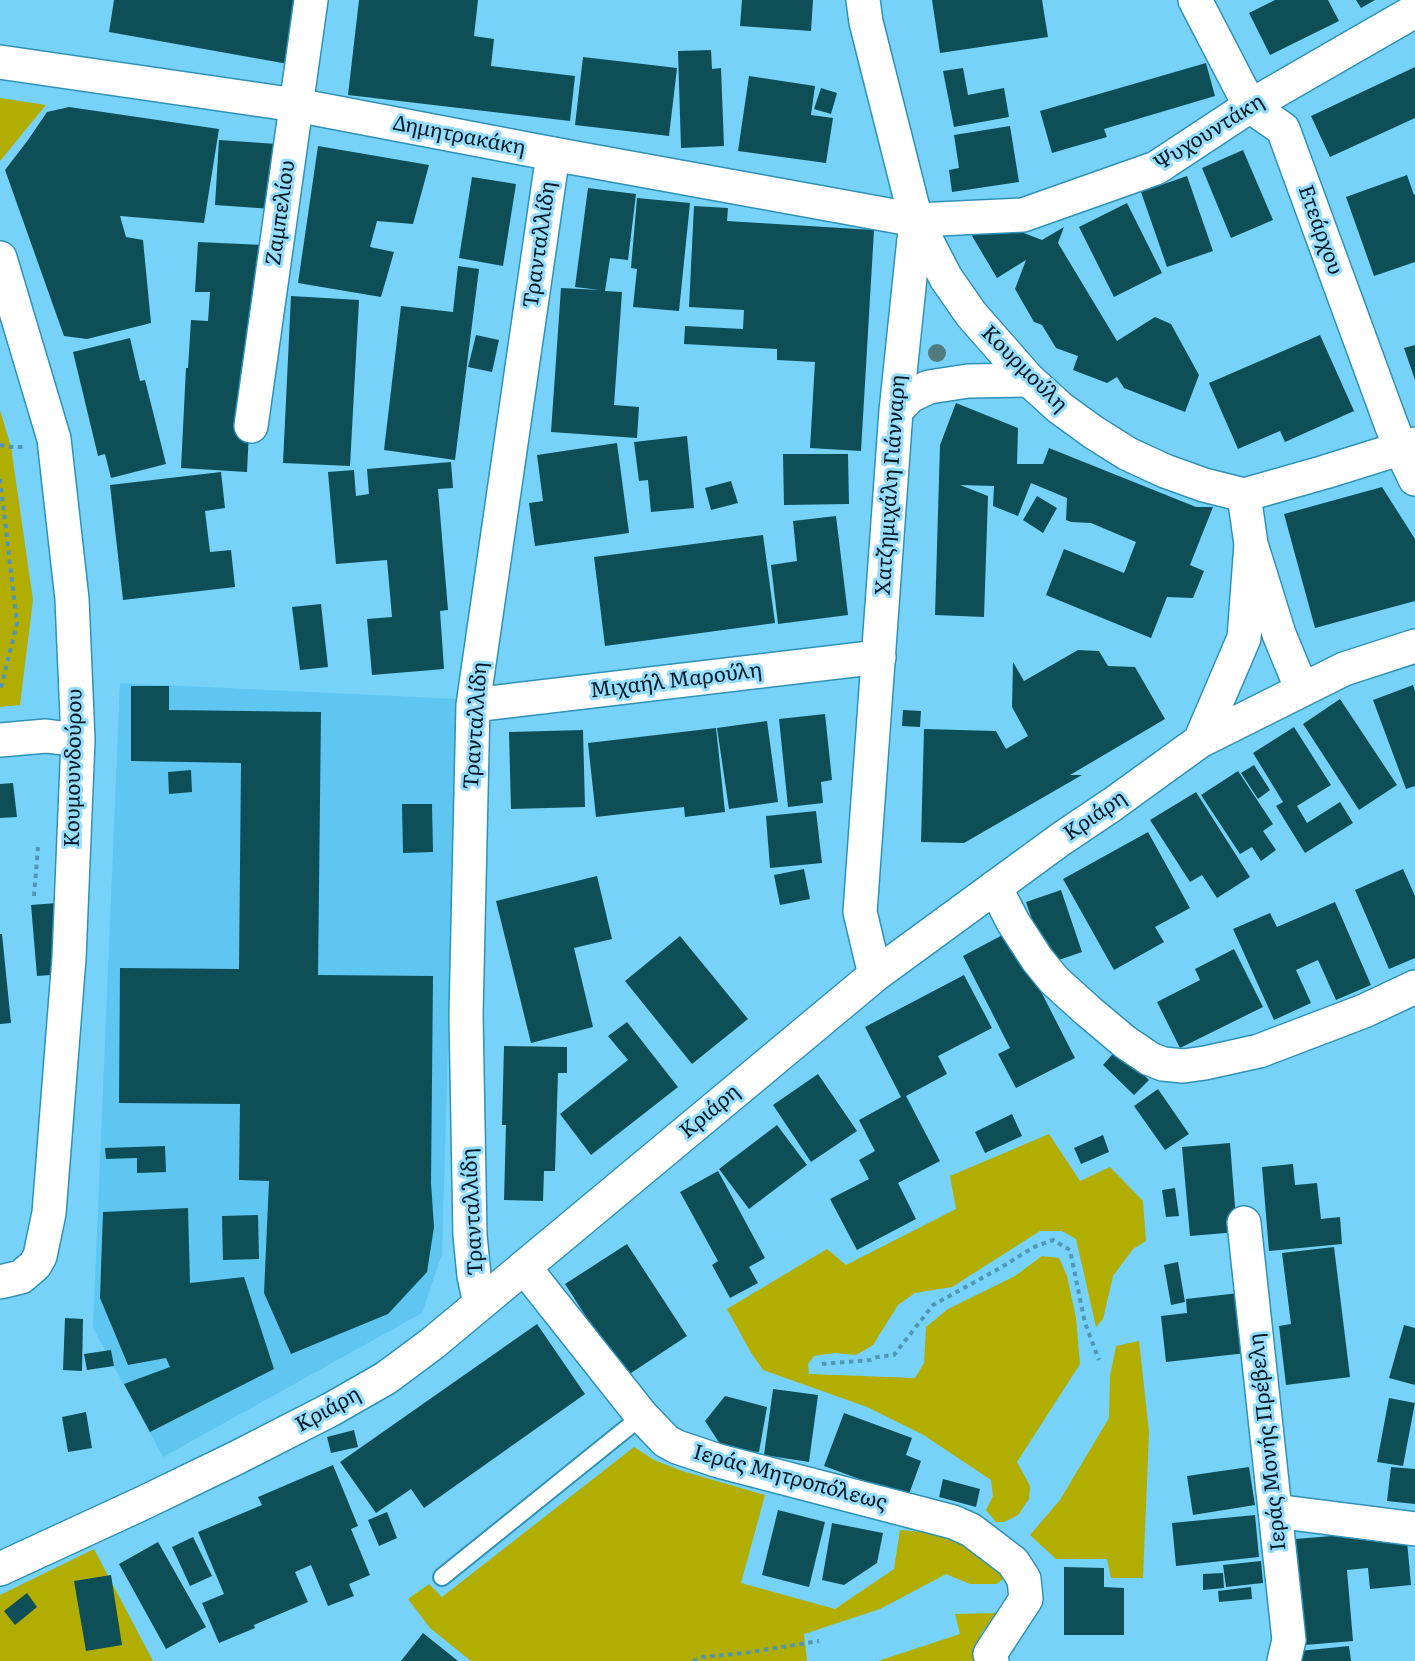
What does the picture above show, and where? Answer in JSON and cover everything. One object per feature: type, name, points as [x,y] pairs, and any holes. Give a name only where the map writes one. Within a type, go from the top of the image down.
[{"type":"street","name":"Ζαμπελίου","points":[[251,426],[311,0]]},
{"type":"street","name":"Χατζημιχάλη Γιάνναρη","points":[[863,0],[866,22],[916,220],[896,411],[860,912],[875,975]]},
{"type":"street","name":"Ετεάρχου","points":[[1195,0],[1250,106],[1283,129],[1408,447],[1415,479]]},
{"type":"street","name":"Ψυχουντάκη","points":[[916,220],[1023,215],[1155,168],[1250,106],[1415,11]]},
{"type":"street","name":"Δημητρακάκη","points":[[0,62],[296,105],[916,220]]},
{"type":"street","name":"Τρανταλλίδη","points":[[480,1303],[474,1276],[470,1235],[466,1015],[473,705],[553,154]]},
{"type":"street","name":"Κουρμούλη","points":[[916,220],[946,278],[971,314],[1029,380],[1060,408],[1128,454],[1204,485],[1244,495]]},
{"type":"street","name":"Κουμουνδούρου","points":[[0,258],[54,440],[72,599],[78,740],[69,958],[49,1213],[40,1256],[35,1265],[10,1280]]},
{"type":"street","points":[[896,411],[910,396],[928,387],[968,381],[1029,380]]},
{"type":"street","points":[[1302,690],[1279,634],[1251,544],[1244,495],[1408,447]]},
{"type":"street","points":[[1200,741],[1244,638],[1251,544]]},
{"type":"street","name":"Κριάρη","points":[[0,1569],[236,1458],[330,1410],[406,1364],[875,975],[1200,741],[1344,669],[1415,646]]},
{"type":"street","name":"Μιχαήλ Μαρούλη","points":[[473,705],[879,657]]},
{"type":"street","points":[[0,740],[46,736],[78,740]]},
{"type":"street","points":[[995,887],[1017,928],[1054,980],[1125,1042],[1150,1059],[1163,1064],[1183,1066],[1259,1051],[1364,1011],[1415,987]]},
{"type":"street","name":"Ιεράς Μονής Πρέβελη","points":[[1244,1223],[1289,1640],[1284,1661]]},
{"type":"street","name":"Ιεράς Μητροπόλεως","points":[[524,1267],[642,1416],[666,1441],[719,1461],[953,1522],[971,1530],[1013,1562],[1024,1579],[1026,1599],[990,1654],[992,1661]]},
{"type":"street","points":[[1275,1511],[1415,1529]]},
{"type":"lane","points":[[442,1577],[642,1416]]},
{"type":"path","points":[[0,445],[25,447]]},
{"type":"path","points":[[0,478],[17,622],[0,692]]},
{"type":"path","points":[[822,1364],[870,1360],[894,1355],[933,1305],[1034,1247],[1053,1240],[1070,1250],[1085,1323],[1099,1360]]},
{"type":"path","points":[[693,1661],[703,1657],[746,1653],[819,1641]]},
{"type":"shaded area","points":[[0,98],[46,105],[0,161]]},
{"type":"shaded area","points":[[0,410],[11,447],[33,600],[20,705],[0,707]]},
{"type":"shaded area","points":[[120,683],[458,699],[442,1254],[422,1313],[163,1457],[93,1328]]},
{"type":"shaded area","points":[[1049,1134],[1080,1181],[1110,1167],[1143,1201],[1146,1241],[1133,1249],[1113,1276],[1103,1319],[1096,1327],[1076,1239],[1062,1231],[1040,1231],[952,1287],[915,1293],[898,1305],[873,1345],[856,1355],[835,1353],[814,1356],[808,1364],[809,1374],[915,1378],[924,1363],[926,1327],[948,1309],[1015,1276],[1042,1256],[1059,1258],[1067,1276],[1076,1318],[1080,1364],[1017,1462],[1030,1486],[1029,1499],[1018,1515],[1004,1522],[996,1522],[986,1510],[993,1496],[991,1480],[922,1434],[867,1407],[763,1370],[727,1309],[827,1249],[846,1265],[956,1209],[950,1176]]},
{"type":"shaded area","points":[[1139,1341],[1149,1432],[1143,1578],[1111,1578],[1107,1559],[1056,1559],[1030,1535],[1060,1500],[1109,1418],[1110,1376],[1116,1346]]},
{"type":"shaded area","points":[[634,1447],[654,1460],[682,1471],[765,1495],[741,1583],[835,1609],[894,1569],[900,1530],[932,1533],[970,1545],[997,1566],[1005,1578],[996,1584],[970,1584],[946,1574],[880,1609],[804,1634],[807,1661],[471,1661],[430,1628],[408,1599],[429,1584],[442,1597]]},
{"type":"shaded area","points":[[94,1549],[153,1661],[0,1661],[0,1595]]},
{"type":"shaded area","points":[[996,1613],[981,1634],[976,1661],[878,1661],[960,1634],[955,1614]]},
{"type":"building","points":[[114,0],[299,0],[288,64],[109,32]]},
{"type":"building","points":[[359,0],[478,0],[474,36],[494,39],[491,66],[575,76],[570,121],[348,95]]},
{"type":"building","points":[[742,0],[813,0],[811,31],[740,26]]},
{"type":"building","points":[[932,0],[1042,0],[1048,37],[940,53]]},
{"type":"building","points":[[1275,0],[1328,0],[1339,21],[1270,55],[1249,13]]},
{"type":"building","points":[[1356,0],[1375,0],[1361,8]]},
{"type":"building","points":[[711,50],[712,69],[721,68],[724,146],[681,148],[678,51]]},
{"type":"building","points":[[583,57],[677,68],[669,136],[575,125]]},
{"type":"building","points":[[1206,63],[1215,96],[1104,129],[1107,137],[1052,153],[1040,111]]},
{"type":"building","points":[[1415,67],[1415,118],[1330,157],[1311,116]]},
{"type":"building","points":[[963,68],[968,95],[1004,88],[1009,117],[954,127],[943,71]]},
{"type":"building","points":[[749,76],[815,86],[811,115],[833,118],[826,163],[738,151]]},
{"type":"building","points":[[821,88],[837,93],[831,114],[814,109]]},
{"type":"building","points":[[69,107],[219,129],[204,223],[120,216],[126,237],[143,240],[151,323],[87,339],[64,336],[5,170],[47,112]]},
{"type":"building","points":[[1010,126],[1019,182],[952,192],[949,170],[959,168],[954,135]]},
{"type":"building","points":[[219,140],[277,144],[272,209],[215,205]]},
{"type":"building","points":[[318,146],[429,165],[413,224],[377,221],[370,247],[394,252],[381,297],[298,283]]},
{"type":"building","points":[[1243,150],[1273,220],[1231,238],[1202,168]]},
{"type":"building","points":[[1407,175],[1415,194],[1415,262],[1374,276],[1346,197]]},
{"type":"building","points":[[1187,176],[1213,251],[1167,267],[1141,192]]},
{"type":"building","points":[[472,177],[516,184],[503,266],[459,258]]},
{"type":"building","points":[[588,188],[636,194],[628,260],[610,258],[605,291],[622,292],[614,405],[639,407],[637,438],[551,432],[561,288],[600,290],[575,287]]},
{"type":"building","points":[[637,198],[690,203],[679,311],[633,307],[637,269],[631,268]]},
{"type":"building","points":[[1127,203],[1162,273],[1114,297],[1079,227]]},
{"type":"building","points":[[694,206],[728,208],[727,221],[874,230],[861,451],[810,448],[815,362],[777,360],[777,349],[684,344],[685,326],[743,329],[744,310],[689,307]]},
{"type":"building","points":[[995,222],[1042,240],[1064,227],[1058,243],[1117,341],[1155,317],[1171,324],[1199,375],[1185,412],[1124,388],[1117,377],[1107,383],[1073,370],[1078,356],[1056,348],[1042,325],[1034,322],[1015,289],[1026,260],[997,278],[972,236]]},
{"type":"building","points":[[198,242],[263,245],[255,307],[247,472],[181,468],[191,320],[208,321],[210,292],[195,292]]},
{"type":"building","points":[[458,266],[479,269],[455,460],[384,450],[401,306],[453,312]]},
{"type":"building","points":[[291,296],[359,300],[350,466],[283,463]]},
{"type":"building","points":[[476,335],[499,340],[492,372],[468,367]]},
{"type":"building","points":[[1320,335],[1354,411],[1285,442],[1280,431],[1238,449],[1209,383]]},
{"type":"building","points":[[130,338],[140,381],[145,380],[166,464],[111,478],[105,454],[98,456],[73,352]]},
{"type":"building","points":[[1415,345],[1415,380],[1404,348]]},
{"type":"building","points":[[956,403],[1018,428],[1017,464],[1043,464],[1049,448],[1196,507],[1213,507],[1190,565],[1204,571],[1193,598],[1167,597],[1151,638],[1046,595],[1064,549],[1124,573],[1136,542],[1091,523],[1066,520],[1067,498],[1031,483],[1018,516],[993,506],[994,486],[960,485],[988,496],[984,617],[935,615],[940,445]]},
{"type":"building","points":[[687,436],[694,508],[651,512],[648,480],[639,481],[634,442]]},
{"type":"building","points":[[617,443],[629,533],[535,546],[529,503],[543,501],[537,455]]},
{"type":"building","points":[[783,454],[848,454],[849,504],[784,505]]},
{"type":"building","points":[[451,462],[453,488],[438,489],[448,610],[440,611],[444,669],[372,675],[367,619],[392,617],[387,560],[336,564],[328,472],[354,470],[356,496],[369,494],[367,469]]},
{"type":"building","points":[[221,472],[225,508],[205,511],[210,552],[231,550],[235,587],[123,600],[110,485]]},
{"type":"building","points":[[731,481],[738,503],[711,510],[705,488]]},
{"type":"building","points":[[1382,487],[1415,539],[1415,601],[1315,628],[1284,514]]},
{"type":"building","points":[[1037,496],[1057,508],[1043,533],[1023,520]]},
{"type":"building","points":[[836,516],[848,615],[778,624],[771,565],[797,561],[793,521]]},
{"type":"building","points":[[763,535],[775,623],[605,646],[594,557]]},
{"type":"building","points":[[321,604],[328,667],[300,670],[292,607]]},
{"type":"building","points":[[1078,650],[1099,651],[1108,666],[1135,667],[1165,719],[1070,775],[1082,775],[964,843],[921,842],[924,729],[996,731],[1006,749],[1028,736],[1012,707],[1013,662],[1024,681]]},
{"type":"building","points":[[1413,685],[1415,691],[1415,786],[1406,789],[1373,700]]},
{"type":"building","points":[[131,686],[169,686],[169,710],[321,712],[318,975],[433,976],[431,1183],[434,1227],[427,1272],[388,1314],[291,1354],[264,1293],[269,1181],[239,1180],[240,1104],[119,1103],[120,968],[239,969],[241,763],[131,761]]},
{"type":"building","points":[[1340,699],[1397,785],[1359,810],[1303,724]]},
{"type":"building","points":[[903,710],[921,711],[920,727],[902,726]]},
{"type":"building","points":[[825,714],[832,780],[821,782],[823,803],[788,807],[779,719]]},
{"type":"building","points":[[767,721],[778,802],[729,809],[717,728]]},
{"type":"building","points":[[1294,727],[1331,785],[1297,806],[1307,823],[1340,802],[1353,823],[1305,853],[1276,806],[1283,802],[1253,753]]},
{"type":"building","points":[[716,728],[725,812],[685,817],[684,807],[596,817],[588,743]]},
{"type":"building","points":[[583,730],[585,807],[511,809],[509,732]]},
{"type":"building","points":[[1254,765],[1270,790],[1258,799],[1241,773]]},
{"type":"building","points":[[191,770],[192,792],[169,794],[168,772]]},
{"type":"building","points":[[1238,771],[1273,824],[1263,831],[1276,850],[1261,861],[1252,847],[1240,854],[1201,795]]},
{"type":"building","points":[[13,783],[17,817],[0,818],[0,784]]},
{"type":"building","points":[[1196,792],[1250,877],[1217,898],[1202,875],[1190,882],[1150,820]]},
{"type":"building","points":[[402,804],[432,804],[433,852],[403,853]]},
{"type":"building","points":[[816,811],[822,863],[770,868],[766,816]]},
{"type":"building","points":[[1148,832],[1190,908],[1155,927],[1164,942],[1114,970],[1063,879]]},
{"type":"building","points":[[804,869],[810,899],[780,905],[774,875]]},
{"type":"building","points":[[1403,869],[1415,896],[1415,958],[1389,969],[1355,890]]},
{"type":"building","points":[[597,876],[612,939],[574,948],[593,1027],[531,1043],[496,901]]},
{"type":"building","points":[[1061,890],[1082,952],[1047,964],[1026,902]]},
{"type":"building","points":[[1335,902],[1371,985],[1336,1000],[1318,960],[1296,970],[1311,1003],[1274,1020],[1233,929],[1270,913],[1277,927]]},
{"type":"building","points":[[57,903],[64,974],[37,976],[31,905]]},
{"type":"building","points":[[1010,931],[1075,1058],[1016,1088],[998,1054],[1010,1048],[963,956]]},
{"type":"building","points":[[0,934],[2,934],[11,1023],[0,1024]]},
{"type":"building","points":[[680,936],[748,1019],[692,1064],[625,981]]},
{"type":"building","points":[[1234,949],[1263,1007],[1180,1048],[1157,1002],[1200,980],[1195,969]]},
{"type":"building","points":[[964,975],[992,1028],[938,1056],[947,1074],[906,1096],[940,1161],[898,1183],[916,1219],[857,1250],[830,1199],[869,1179],[859,1160],[875,1151],[859,1120],[901,1097],[865,1027]]},
{"type":"building","points":[[627,1022],[678,1087],[591,1155],[560,1114],[628,1060],[608,1036]]},
{"type":"building","points":[[504,1046],[567,1047],[567,1073],[558,1073],[555,1171],[544,1171],[543,1201],[504,1200],[506,1125],[502,1125]]},
{"type":"building","points":[[1117,1049],[1149,1080],[1134,1095],[1103,1065]]},
{"type":"building","points":[[818,1074],[857,1131],[811,1162],[773,1105]]},
{"type":"building","points":[[1158,1089],[1189,1134],[1165,1150],[1134,1106]]},
{"type":"building","points":[[1012,1114],[1022,1136],[985,1153],[975,1132]]},
{"type":"building","points":[[777,1125],[807,1165],[749,1209],[719,1169]]},
{"type":"building","points":[[1103,1135],[1109,1152],[1081,1164],[1074,1148]]},
{"type":"building","points":[[1230,1143],[1237,1232],[1190,1236],[1182,1147]]},
{"type":"building","points":[[165,1146],[166,1172],[137,1173],[137,1158],[106,1159],[105,1148]]},
{"type":"building","points":[[1293,1164],[1295,1185],[1317,1183],[1321,1219],[1340,1217],[1342,1244],[1269,1251],[1262,1167]]},
{"type":"building","points":[[718,1171],[765,1258],[749,1267],[758,1283],[730,1298],[712,1265],[718,1261],[680,1192]]},
{"type":"building","points":[[1175,1188],[1179,1216],[1166,1217],[1162,1190]]},
{"type":"building","points":[[188,1208],[190,1283],[244,1277],[274,1369],[150,1432],[124,1384],[170,1367],[166,1358],[128,1365],[100,1298],[103,1212]]},
{"type":"building","points":[[258,1215],[259,1259],[223,1260],[222,1216]]},
{"type":"building","points":[[627,1244],[687,1336],[625,1377],[565,1284]]},
{"type":"building","points":[[1334,1247],[1350,1377],[1286,1385],[1279,1326],[1291,1324],[1282,1253]]},
{"type":"building","points":[[1178,1262],[1185,1302],[1171,1305],[1164,1265]]},
{"type":"building","points":[[1239,1293],[1246,1353],[1166,1362],[1161,1316],[1187,1313],[1186,1299]]},
{"type":"building","points":[[65,1318],[83,1319],[82,1371],[63,1370]]},
{"type":"building","points":[[537,1324],[585,1394],[424,1508],[411,1489],[376,1513],[340,1462]]},
{"type":"building","points":[[1404,1325],[1415,1328],[1415,1385],[1389,1378]]},
{"type":"building","points":[[111,1350],[114,1366],[87,1370],[84,1354]]},
{"type":"building","points":[[773,1389],[818,1395],[809,1462],[764,1455]]},
{"type":"building","points":[[725,1396],[767,1407],[759,1452],[724,1450],[705,1421]]},
{"type":"building","points":[[1389,1398],[1415,1403],[1403,1466],[1377,1462]]},
{"type":"building","points":[[86,1412],[92,1448],[68,1452],[62,1417]]},
{"type":"building","points":[[844,1413],[912,1438],[906,1455],[921,1461],[908,1497],[824,1466]]},
{"type":"building","points":[[354,1430],[358,1447],[331,1453],[327,1437]]},
{"type":"building","points":[[333,1465],[358,1526],[351,1529],[370,1575],[349,1584],[354,1596],[328,1606],[311,1565],[295,1572],[308,1602],[219,1643],[202,1603],[224,1594],[198,1532],[262,1505],[258,1497]]},
{"type":"building","points":[[1249,1467],[1255,1505],[1193,1515],[1187,1476]]},
{"type":"building","points":[[1391,1467],[1415,1469],[1415,1504],[1387,1501]]},
{"type":"building","points":[[943,1479],[980,1489],[976,1507],[939,1497]]},
{"type":"building","points":[[778,1510],[825,1522],[809,1587],[762,1575]]},
{"type":"building","points":[[387,1512],[397,1538],[379,1546],[368,1520]]},
{"type":"building","points":[[1255,1515],[1259,1557],[1176,1566],[1172,1523]]},
{"type":"building","points":[[832,1523],[883,1533],[877,1563],[844,1585],[822,1580]]},
{"type":"building","points":[[1406,1530],[1411,1585],[1370,1589],[1368,1568],[1347,1570],[1353,1641],[1305,1645],[1295,1539]]},
{"type":"building","points":[[193,1537],[212,1576],[190,1586],[172,1547]]},
{"type":"building","points":[[158,1542],[206,1627],[166,1649],[119,1564]]},
{"type":"building","points":[[1261,1561],[1263,1583],[1226,1587],[1223,1565]]},
{"type":"building","points":[[1064,1567],[1104,1568],[1104,1587],[1124,1588],[1124,1635],[1064,1635]]},
{"type":"building","points":[[1223,1573],[1224,1588],[1203,1590],[1203,1574]]},
{"type":"building","points":[[111,1575],[122,1645],[86,1651],[74,1581]]},
{"type":"building","points":[[1251,1587],[1252,1599],[1219,1602],[1218,1591]]},
{"type":"building","points":[[27,1593],[37,1607],[15,1625],[4,1611]]},
{"type":"building","points":[[423,1633],[458,1661],[401,1661]]},
{"type":"building","points":[[1349,1646],[1351,1661],[1290,1661],[1289,1652]]}]
